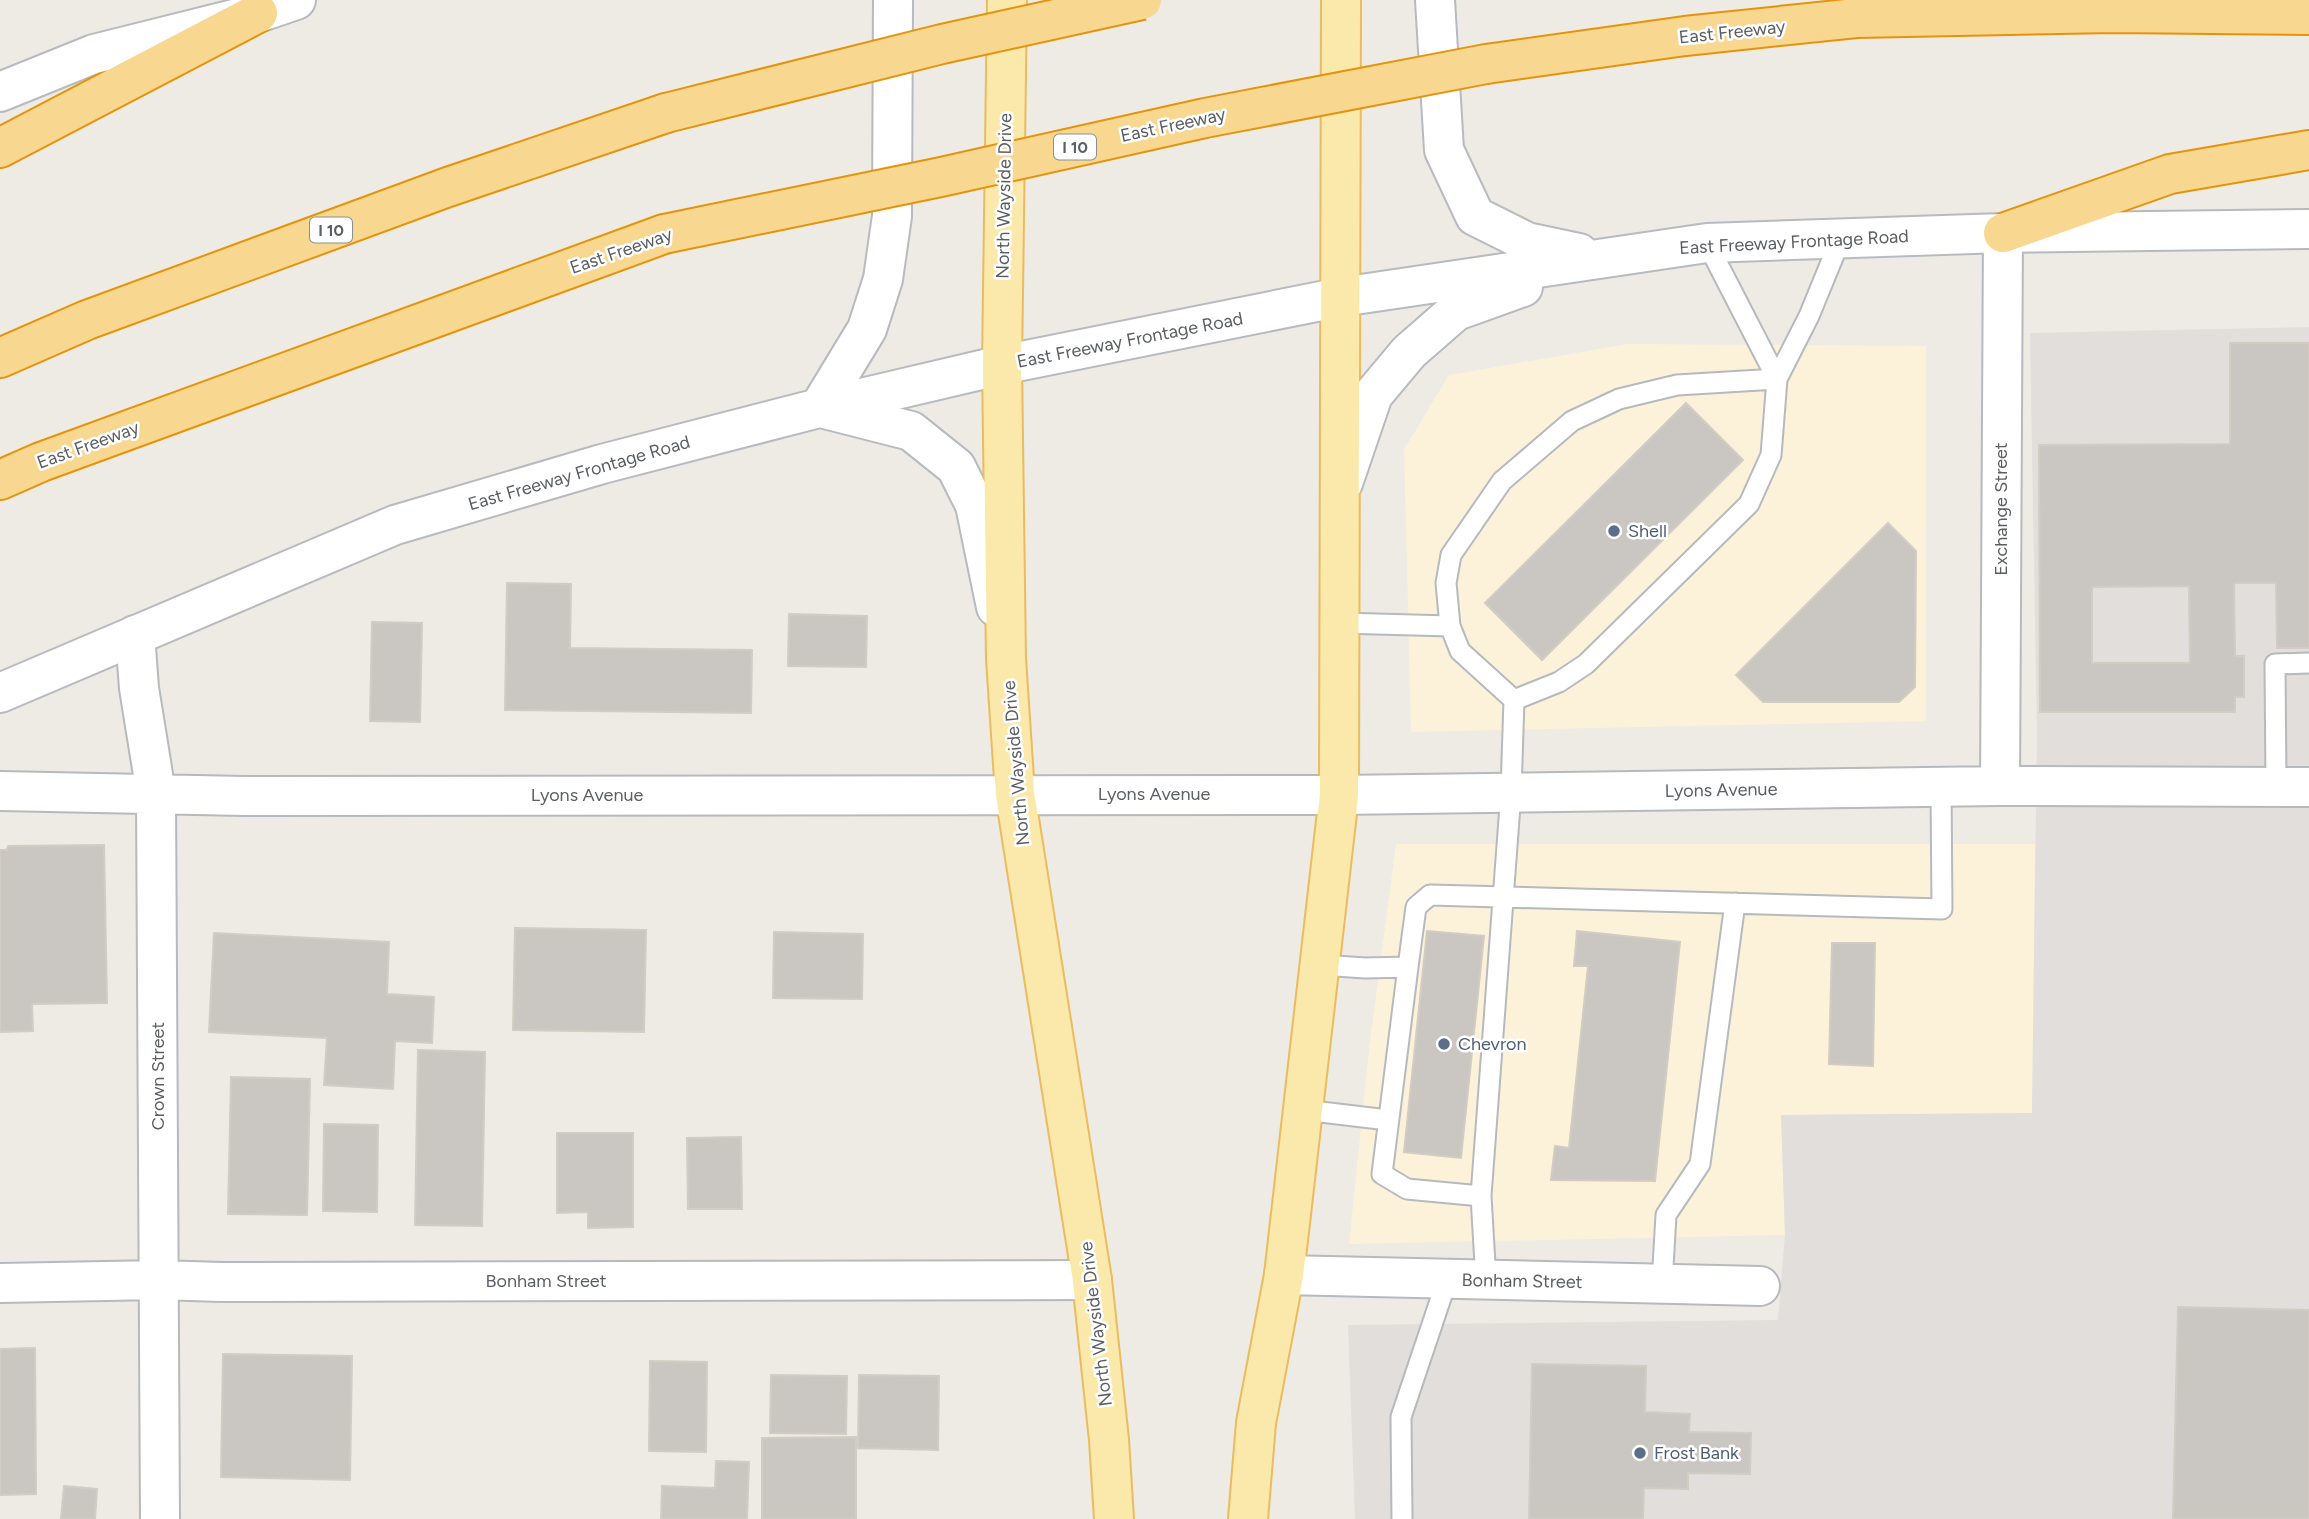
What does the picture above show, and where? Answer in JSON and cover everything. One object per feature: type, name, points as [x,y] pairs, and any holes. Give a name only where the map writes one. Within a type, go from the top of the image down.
[{"type":"highway","name":"I 10","points":[[0,358],[126,306],[448,187],[666,113],[942,44],[1142,0]]},
{"type":"highway","points":[[0,148],[255,6]]},
{"type":"highway","name":"East Freeway","points":[[0,480],[41,462],[664,234],[941,177],[1205,118],[1486,64],[1685,36],[1856,18],[2113,13],[2309,15]]},
{"type":"highway","points":[[2003,233],[2170,174],[2309,150]]},
{"type":"main road","name":"North Wayside Drive","points":[[1007,0],[1002,365],[1006,659],[1015,794],[1092,1280],[1109,1440],[1114,1519]]},
{"type":"main road","points":[[1248,1519],[1255,1423],[1284,1275],[1339,795],[1341,0]]},
{"type":"street","points":[[0,92],[94,54],[255,6],[296,0]]},
{"type":"street","points":[[893,0],[892,216],[883,279],[867,329],[819,408],[911,431],[956,467],[975,505],[1006,659]]},
{"type":"street","points":[[1434,0],[1444,150],[1475,216],[1527,242],[1605,258]]},
{"type":"street","name":"East Freeway Frontage Road","points":[[0,693],[396,526],[602,464],[819,408],[1002,365],[1341,297],[1707,243],[2003,233],[2309,229]]},
{"type":"street","name":"Exchange Street","points":[[2000,786],[2003,233]]},
{"type":"street","points":[[1340,492],[1373,395],[1409,352],[1456,311],[1605,258]]},
{"type":"street","name":"Crown Street","points":[[135,635],[139,688],[156,793],[160,1519]]},
{"type":"street","name":"Lyons Avenue","points":[[0,790],[244,796],[1339,795],[2000,786],[2292,787]]},
{"type":"street","name":"Bonham Street","points":[[1284,1275],[1760,1286]]},
{"type":"street","name":"Bonham Street","points":[[0,1283],[159,1280],[1092,1280]]},
{"type":"lane","points":[[1514,700],[1559,682],[1586,664],[1749,504],[1772,455],[1777,379],[1809,316],[1841,238]]},
{"type":"lane","points":[[1707,243],[1777,379]]},
{"type":"lane","points":[[1486,1281],[1481,1196],[1511,792],[1514,700],[1460,651],[1450,626],[1446,583],[1451,555],[1502,481],[1572,422],[1619,398],[1677,385],[1777,379]]},
{"type":"lane","points":[[1340,623],[1450,626]]},
{"type":"lane","points":[[2292,787],[2275,664],[2309,663]]},
{"type":"lane","points":[[1481,1196],[1407,1189],[1382,1174],[1416,907],[1430,895],[1942,909],[1941,787]]},
{"type":"lane","points":[[1662,1284],[1666,1215],[1700,1164],[1735,903]]},
{"type":"lane","points":[[1321,965],[1408,967]]},
{"type":"lane","points":[[1304,1111],[1388,1120]]},
{"type":"lane","points":[[1402,1519],[1401,1417],[1447,1280]]},
{"type":"shaded area","points":[[2309,327],[2309,1519],[1355,1519],[1348,1325],[1778,1320],[1785,1235],[1781,1115],[2032,1113],[2037,733],[2030,333]]},
{"type":"shaded area","points":[[1628,344],[1926,346],[1926,721],[1411,732],[1404,450],[1449,375]]},
{"type":"shaded area","points":[[1396,844],[2035,844],[2032,1113],[1781,1115],[1785,1235],[1349,1244],[1369,1049]]},
{"type":"building","points":[[2230,343],[2309,343],[2309,648],[2277,648],[2276,583],[2234,583],[2235,656],[2244,656],[2244,697],[2235,697],[2235,712],[2040,712],[2039,445],[2230,444]],"holes":[[[2189,586],[2190,663],[2092,663],[2092,587]]]},
{"type":"building","name":"Shell","points":[[1686,403],[1743,460],[1542,660],[1485,603]]},
{"type":"building","points":[[1888,523],[1916,551],[1915,687],[1899,702],[1763,702],[1736,675]]},
{"type":"building","points":[[507,583],[571,584],[570,648],[752,650],[751,713],[505,710]]},
{"type":"building","points":[[789,614],[867,616],[866,667],[788,666]]},
{"type":"building","points":[[372,622],[422,623],[420,722],[370,721]]},
{"type":"building","points":[[104,845],[107,1003],[32,1004],[33,1031],[0,1032],[0,850],[7,850],[8,846]]},
{"type":"building","points":[[515,928],[646,930],[644,1032],[513,1030]]},
{"type":"building","name":"Chevron","points":[[1427,931],[1484,936],[1461,1158],[1404,1152]]},
{"type":"building","points":[[1577,931],[1680,942],[1655,1181],[1551,1180],[1555,1146],[1569,1148],[1588,966],[1574,966]]},
{"type":"building","points":[[774,932],[863,934],[862,999],[773,998]]},
{"type":"building","points":[[214,933],[389,942],[387,994],[434,997],[432,1043],[395,1041],[393,1089],[324,1085],[327,1038],[209,1032]]},
{"type":"building","points":[[1832,943],[1875,943],[1873,1066],[1829,1064]]},
{"type":"building","points":[[418,1050],[485,1052],[482,1226],[415,1225]]},
{"type":"building","points":[[231,1077],[310,1079],[307,1215],[228,1214]]},
{"type":"building","points":[[324,1124],[378,1125],[377,1212],[323,1211]]},
{"type":"building","points":[[557,1133],[633,1133],[633,1227],[588,1228],[588,1212],[557,1213]]},
{"type":"building","points":[[741,1137],[742,1209],[688,1209],[687,1138]]},
{"type":"building","points":[[2178,1307],[2309,1310],[2309,1519],[2173,1519]]},
{"type":"building","points":[[35,1348],[36,1494],[0,1495],[0,1349]]},
{"type":"building","points":[[223,1354],[352,1356],[350,1480],[221,1477]]},
{"type":"building","points":[[650,1361],[707,1362],[706,1452],[649,1451]]},
{"type":"building","name":"Frost Bank","points":[[1532,1364],[1646,1366],[1645,1412],[1690,1414],[1689,1432],[1751,1433],[1750,1474],[1688,1473],[1688,1489],[1644,1488],[1643,1519],[1529,1519]]},
{"type":"building","points":[[771,1375],[847,1376],[846,1434],[770,1433]]},
{"type":"building","points":[[859,1375],[939,1376],[938,1450],[858,1448]]},
{"type":"building","points":[[856,1437],[856,1519],[762,1519],[762,1438]]},
{"type":"building","points":[[716,1461],[749,1462],[747,1519],[661,1519],[662,1486],[715,1488]]},
{"type":"building","points":[[64,1486],[97,1489],[95,1519],[61,1519]]},
{"type":"place","name":"Shell","points":[[1614,531]]},
{"type":"place","name":"Chevron","points":[[1444,1044]]},
{"type":"place","name":"Frost Bank","points":[[1640,1453]]}]
